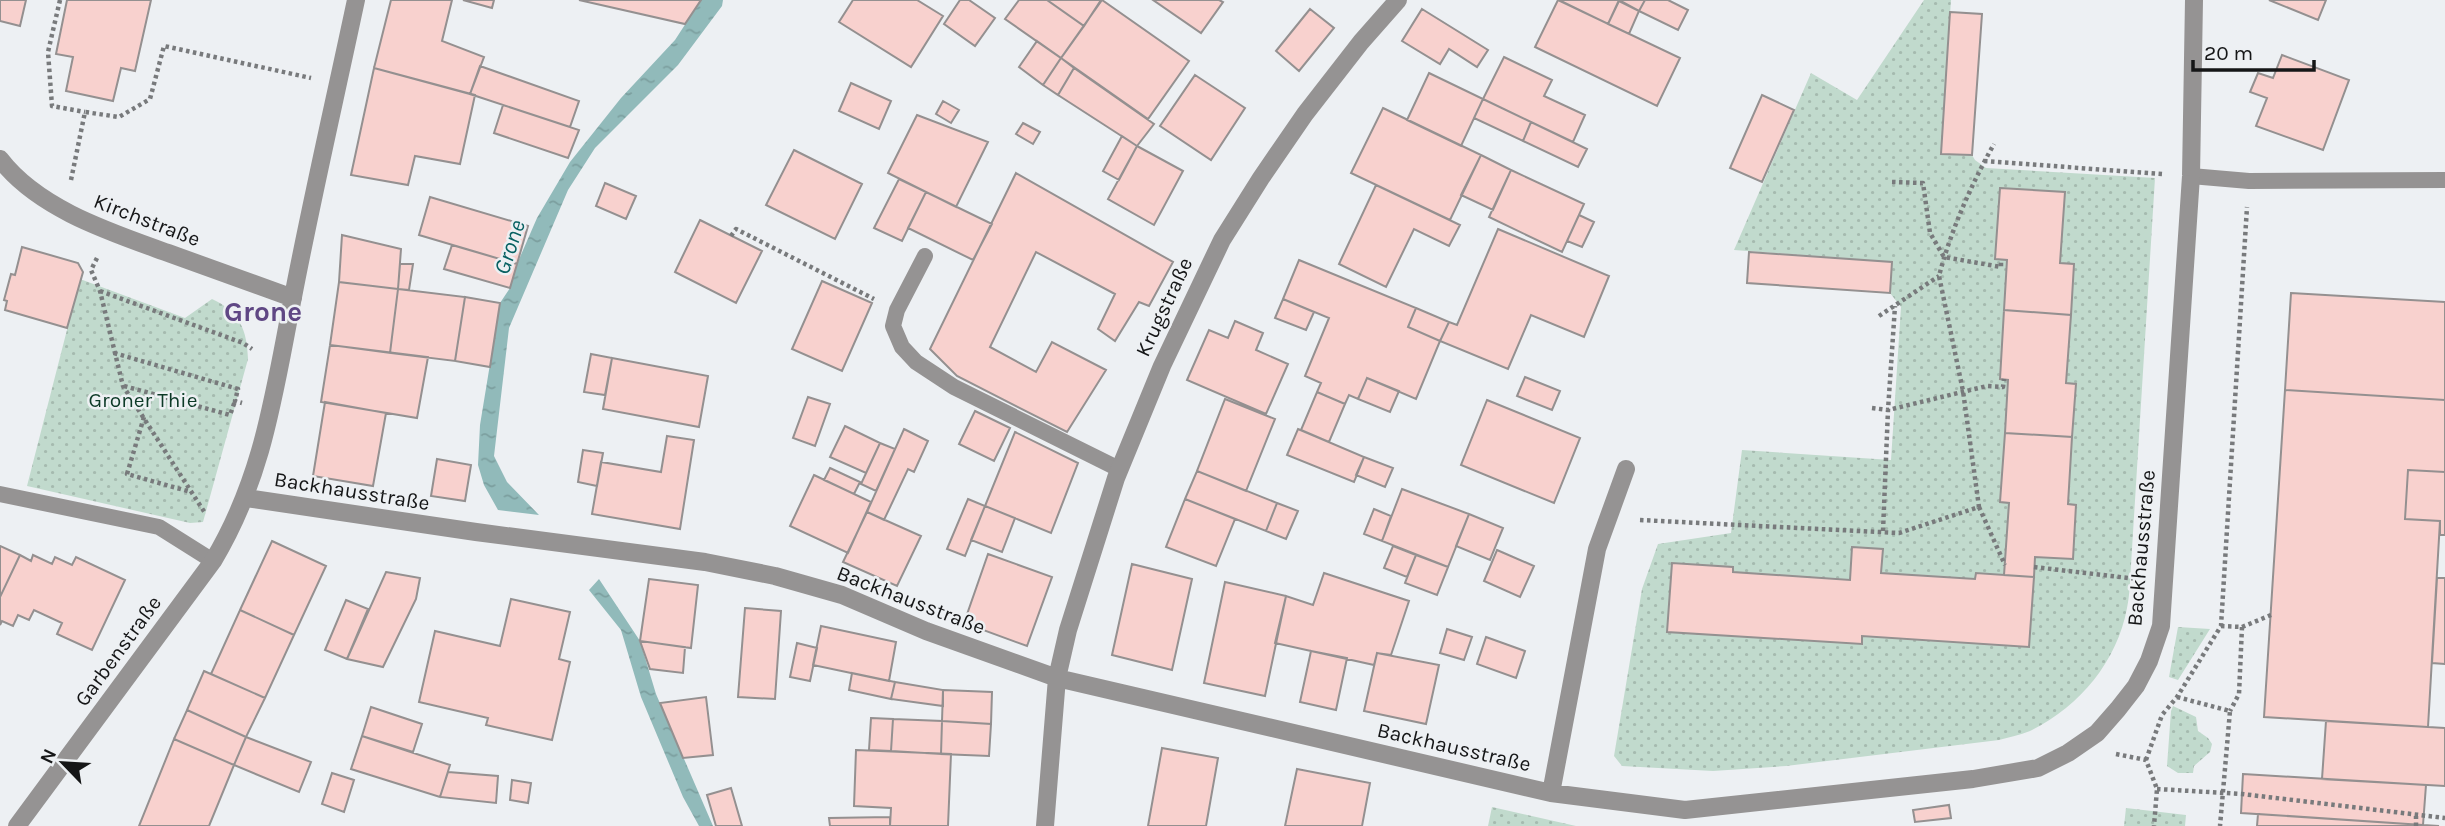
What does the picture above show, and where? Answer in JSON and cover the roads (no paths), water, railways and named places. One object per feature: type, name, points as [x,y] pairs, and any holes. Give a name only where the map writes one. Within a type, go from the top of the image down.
[{"type":"street","name":"Garbenstraße","points":[[17,826],[213,561],[246,498],[272,411],[356,0]]},
{"type":"street","name":"Krugstraße","points":[[1045,826],[1056,678],[1068,630],[1119,469],[1161,366],[1222,240],[1261,178],[1305,114],[1361,42],[1398,0]]},
{"type":"street","name":"Backhausstraße","points":[[246,498],[476,533],[705,562],[775,576],[842,595],[926,631],[1056,678],[1550,793],[1685,818],[2004,775],[2038,768],[2097,733],[2136,686],[2149,661],[2161,626],[2191,176],[2193,0]]},
{"type":"street","name":"Kirchstraße","points":[[0,159],[10,173],[64,212],[110,232],[293,298]]},
{"type":"street","name":"Backhausstraße","points":[[1550,793],[1597,550],[1626,469]]},
{"type":"lane","points":[[2191,176],[2249,181],[2445,180]]},
{"type":"lane","points":[[925,256],[897,310],[893,326],[902,347],[916,362],[954,387],[1119,469]]},
{"type":"lane","points":[[0,494],[159,527],[213,561]]},
{"type":"water","points":[[701,0],[723,0],[722,6],[678,65],[595,148],[568,190],[509,328],[494,456],[507,482],[539,515],[498,510],[484,485],[478,465],[480,425],[500,303],[510,288],[517,264],[537,218],[570,162],[621,98],[675,40]]},
{"type":"water","points":[[599,579],[640,641],[656,694],[713,826],[699,826],[683,797],[641,697],[621,630],[589,590]]},
{"type":"district","name":"Grone","points":[[263,311]]},
{"type":"park label","name":"Groner Thie","points":[[143,400]]}]
